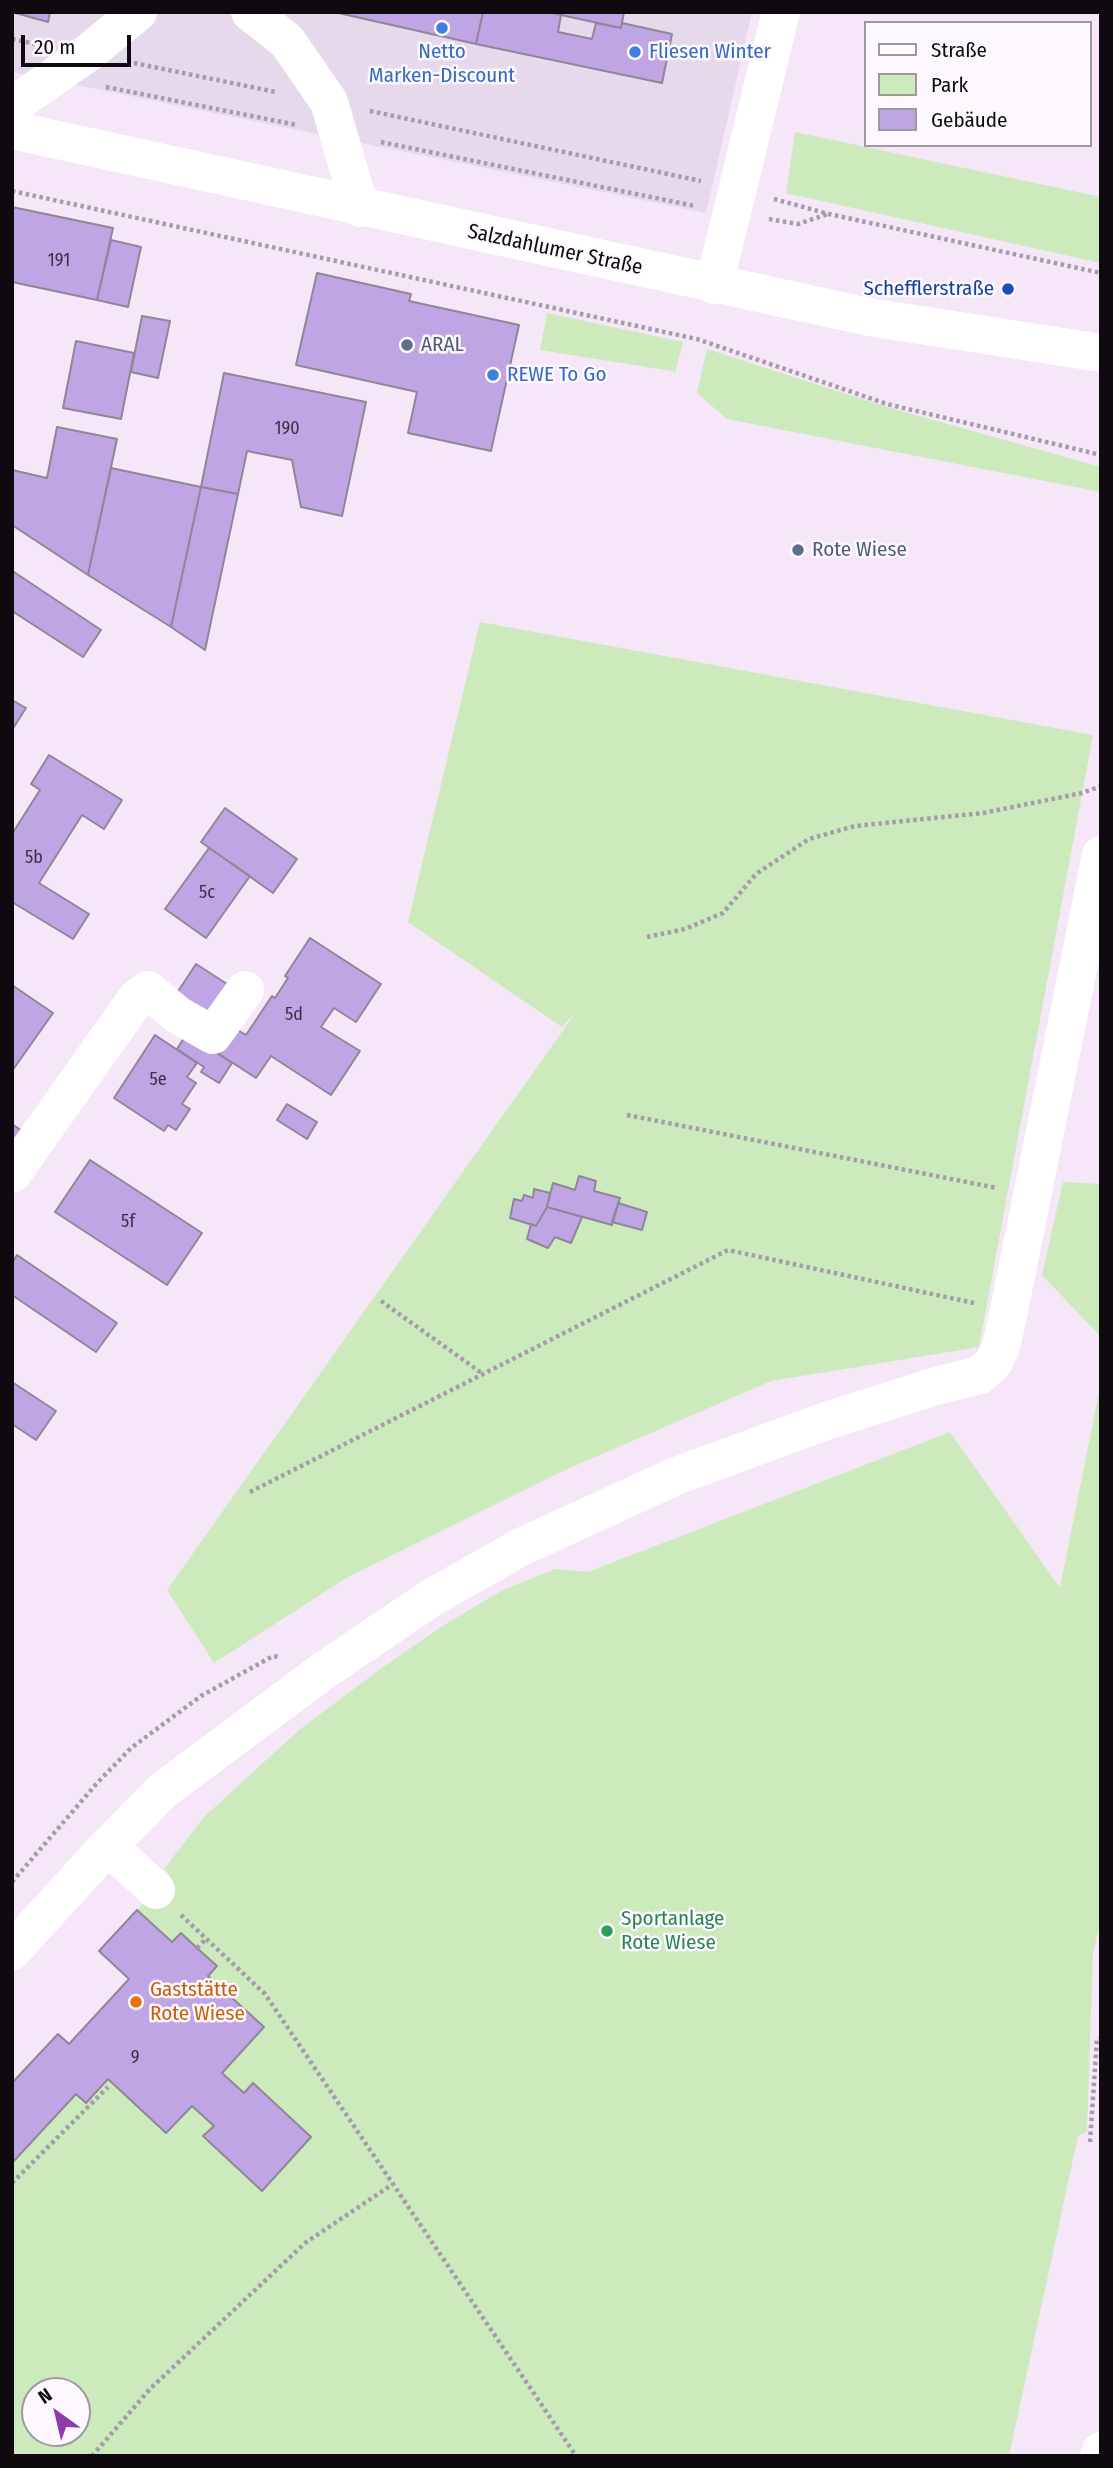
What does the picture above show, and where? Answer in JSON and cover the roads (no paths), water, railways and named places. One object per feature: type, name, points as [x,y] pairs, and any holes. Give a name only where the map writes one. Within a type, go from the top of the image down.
[{"type":"main road","points":[[12,106],[88,54],[138,12]]},
{"type":"main road","points":[[250,12],[287,41],[334,118],[360,208]]},
{"type":"main road","points":[[714,285],[736,201],[778,14]]},
{"type":"main road","name":"Salzdahlumer Straße","points":[[12,130],[869,317],[1101,353]]},
{"type":"main road","points":[[12,1951],[162,1791],[326,1669],[431,1598],[520,1547],[676,1476],[826,1421],[980,1374],[993,1363],[1001,1347],[1009,1310],[1101,855]]},
{"type":"main road","points":[[12,1174],[137,998],[148,990],[178,1015],[213,1035],[244,990]]},
{"type":"main road","points":[[108,1846],[156,1890]]},
{"type":"place","name":"Netto Marken-Discount","points":[[442,28]]},
{"type":"place","name":"Fliesen Winter","points":[[635,52]]},
{"type":"place","name":"Schefflerstraße","points":[[1008,289]]},
{"type":"place","name":"ARAL","points":[[407,345]]},
{"type":"place","name":"REWE To Go","points":[[493,375]]},
{"type":"place","name":"Rote Wiese","points":[[798,550]]},
{"type":"place","name":"Sportanlage Rote Wiese","points":[[607,1931]]},
{"type":"place","name":"Gaststätte Rote Wiese","points":[[136,2002]]}]
